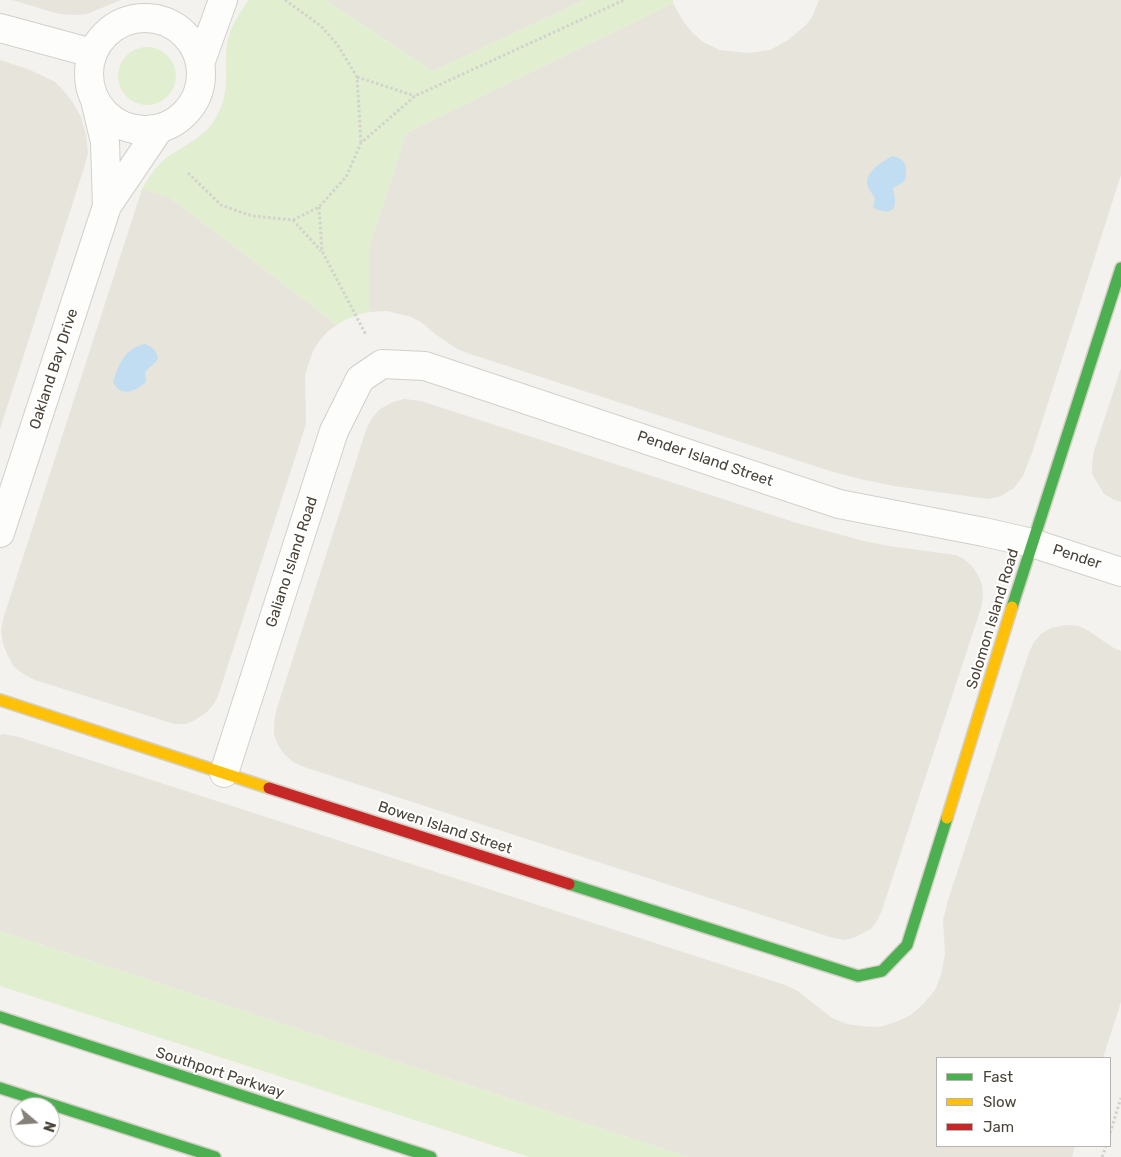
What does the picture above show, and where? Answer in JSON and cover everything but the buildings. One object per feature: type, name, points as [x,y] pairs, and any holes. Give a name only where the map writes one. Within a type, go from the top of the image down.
[{"type":"street","points":[[118,24],[131,18],[151,17],[176,26],[190,39],[200,61],[201,80],[199,91],[190,108],[175,122],[159,129],[139,130],[123,126],[106,115],[95,100],[89,82],[92,53],[103,36],[118,24],[167,0]]},
{"type":"street","points":[[200,61],[223,0]]},
{"type":"street","points":[[0,28],[92,53]]},
{"type":"street","name":"Oakland Bay Drive","points":[[95,100],[105,142],[107,206]]},
{"type":"street","name":"Oakland Bay Drive","points":[[0,533],[107,206],[159,129]]},
{"type":"street","name":"Solomon Island Road","points":[[882,971],[907,945],[1032,543],[1121,268]]},
{"type":"street","name":"Pender Island Street","points":[[382,364],[425,366],[839,504],[1032,543]]},
{"type":"street","name":"Galiano Island Road","points":[[224,774],[334,431],[360,379],[382,364]]},
{"type":"street","name":"Pender","points":[[1032,543],[1121,572]]},
{"type":"street","name":"Bowen Island Street","points":[[0,700],[224,774],[858,976],[882,971]]},
{"type":"street","name":"Southport Parkway","points":[[0,1017],[431,1157]]},
{"type":"street","points":[[0,1088],[214,1157]]},
{"type":"path","points":[[285,0],[321,26],[337,44],[357,77],[361,143]]},
{"type":"path","points":[[188,173],[221,205],[252,216],[293,220],[319,207],[346,177],[361,143],[415,96],[624,0]]},
{"type":"path","points":[[357,77],[415,96]]},
{"type":"path","points":[[319,207],[322,251]]},
{"type":"path","points":[[293,220],[322,251],[382,364]]},
{"type":"path","points":[[1111,1130],[1121,1098]]},
{"type":"shaded area","points":[[12,0],[121,0],[87,14],[75,15],[59,14]]},
{"type":"shaded area","points":[[326,0],[584,0],[433,71]]},
{"type":"shaded area","points":[[819,0],[1121,0],[1121,175],[1032,453],[1023,476],[1014,488],[1001,496],[988,499],[894,486],[830,471],[467,353],[457,349],[421,322],[411,317],[387,311],[369,312],[369,249],[406,133],[673,3],[683,21],[703,42],[720,50],[747,53],[770,50],[788,40],[806,25],[812,17]]},
{"type":"shaded area","points":[[0,60],[43,76],[55,82],[63,90],[81,117],[88,153],[0,429]]},
{"type":"shaded area","points":[[142,189],[169,197],[337,325],[321,339],[314,349],[309,362],[305,376],[306,424],[218,696],[207,712],[186,724],[174,724],[35,680],[25,675],[14,667],[8,656],[3,644],[1,630]]},
{"type":"shaded area","points":[[1121,368],[1121,502],[1104,494],[1092,474],[1092,464],[1094,451]]},
{"type":"shaded area","points":[[404,399],[421,401],[797,523],[864,541],[956,555],[972,566],[982,584],[981,608],[882,910],[871,929],[853,938],[843,940],[830,937],[304,767],[293,762],[284,754],[274,735],[276,711],[367,427],[380,409]]},
{"type":"shaded area","points":[[1066,625],[1079,626],[1121,651],[1121,1002],[1103,1057],[936,1057],[936,1147],[1075,1147],[1072,1157],[688,1157],[0,931],[0,735],[4,734],[19,737],[785,985],[798,991],[832,1018],[847,1024],[879,1027],[893,1023],[911,1015],[923,1004],[935,990],[941,975],[945,954],[943,920],[948,900],[1029,652],[1041,634],[1051,628]]},
{"type":"green space","points":[[249,0],[326,0],[433,71],[584,0],[673,0],[673,3],[406,133],[369,249],[369,312],[352,317],[337,325],[169,197],[142,189],[161,162],[199,137],[215,119],[225,94],[228,38],[237,18]]},
{"type":"green space","points":[[147,47],[158,49],[171,60],[176,76],[174,87],[163,100],[147,105],[136,103],[123,92],[118,76],[120,65],[131,52]]},
{"type":"green space","points":[[0,931],[688,1157],[529,1157],[0,986]]},
{"type":"water","points":[[892,156],[904,162],[906,177],[903,182],[893,189],[895,202],[893,209],[887,212],[880,211],[873,207],[875,198],[868,187],[868,177],[874,168]]},
{"type":"water","points":[[145,344],[154,349],[158,358],[145,372],[146,382],[140,387],[125,392],[118,389],[113,382],[123,358],[138,346]]},
{"type":"traffic: fast","points":[[1012,607],[1121,268]]},
{"type":"traffic: fast","points":[[569,884],[858,976],[882,971],[907,945],[947,818]]},
{"type":"traffic: fast","points":[[0,1017],[431,1157]]},
{"type":"traffic: fast","points":[[0,1088],[215,1157]]},
{"type":"traffic: slow","points":[[947,818],[1012,607]]},
{"type":"traffic: slow","points":[[0,700],[269,788]]},
{"type":"traffic: jam","points":[[269,788],[569,884]]}]
